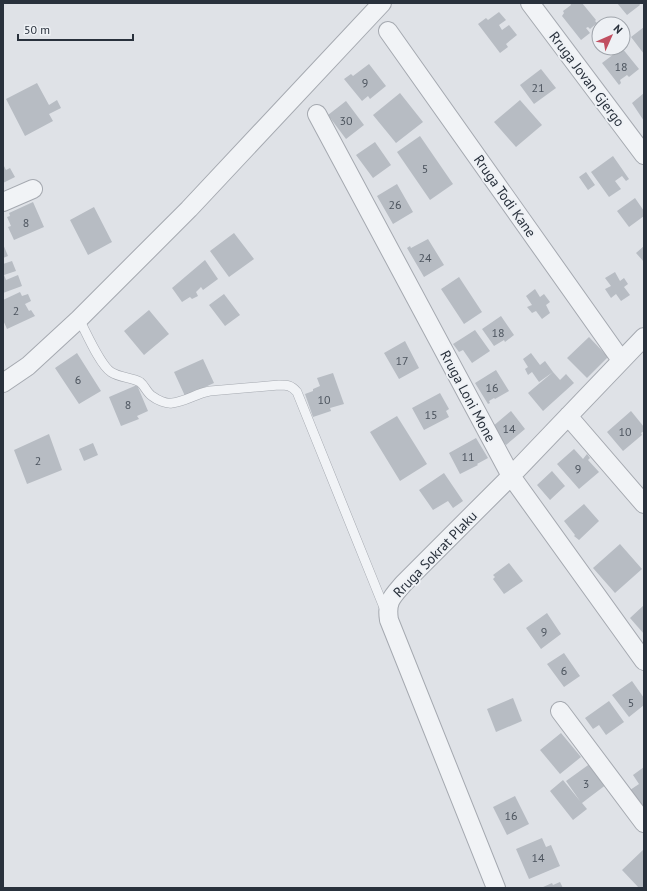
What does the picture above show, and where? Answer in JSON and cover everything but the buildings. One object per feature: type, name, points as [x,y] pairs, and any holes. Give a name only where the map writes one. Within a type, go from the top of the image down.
[{"type":"street","points":[[4,378],[28,366],[79,319],[189,209],[382,3]]},
{"type":"street","name":"Rruga Jovan Gjergo","points":[[530,3],[644,156]]},
{"type":"street","name":"Rruga Todi Kane","points":[[388,31],[621,360]]},
{"type":"street","name":"Rruga Loni Mone","points":[[317,114],[511,476],[644,661]]},
{"type":"street","points":[[3,202],[33,189]]},
{"type":"street","name":"Rruga Sokrat Plaku","points":[[496,888],[390,620],[388,609],[390,600],[396,592],[511,476],[644,337]]},
{"type":"street","points":[[568,416],[644,504]]},
{"type":"street","points":[[560,711],[644,823]]},
{"type":"lane","points":[[79,319],[102,362],[109,371],[119,376],[132,378],[141,383],[151,396],[163,402],[171,404],[202,392],[210,391],[279,385],[289,385],[293,388],[300,399],[390,620]]}]
